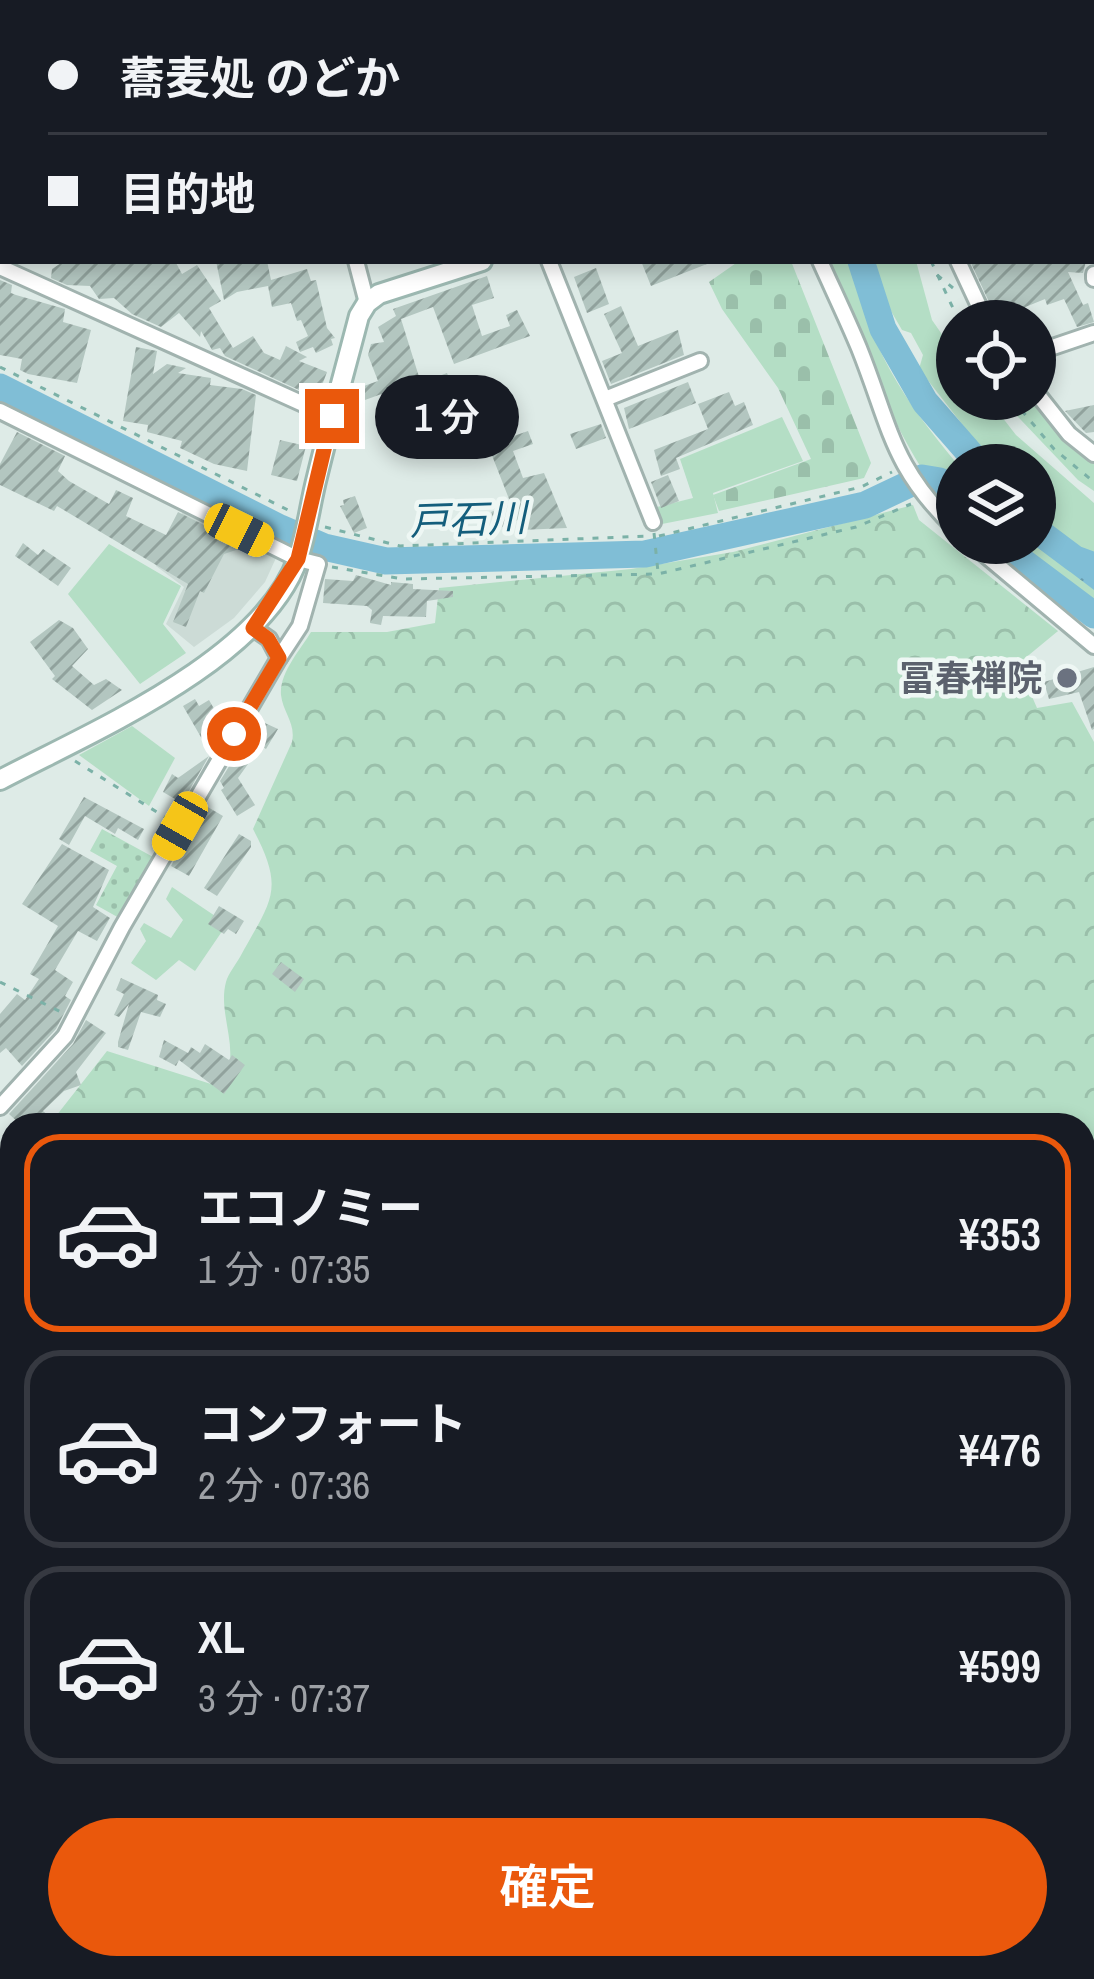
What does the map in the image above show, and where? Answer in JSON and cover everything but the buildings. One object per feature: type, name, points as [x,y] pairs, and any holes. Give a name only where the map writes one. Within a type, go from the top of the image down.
[{"type":"street","points":[[357,264],[367,303]]},
{"type":"street","points":[[2,774],[56,750],[209,665],[253,628],[298,555],[359,316],[379,294],[473,264]]},
{"type":"street","points":[[550,264],[653,521]]},
{"type":"street","points":[[821,264],[858,347],[890,440],[922,495],[936,509]]},
{"type":"street","points":[[959,264],[976,300]]},
{"type":"street","points":[[0,267],[332,416]]},
{"type":"street","points":[[1056,346],[1094,333]]},
{"type":"street","points":[[604,399],[700,361]]},
{"type":"street","points":[[0,411],[318,564],[300,626],[122,927],[74,1020],[52,1052],[0,1107]]},
{"type":"street","points":[[1056,418],[1094,454]]},
{"type":"street","points":[[996,564],[1094,646]]},
{"type":"street","points":[[253,628],[268,639],[279,658]]},
{"type":"path","points":[[932,264],[949,300]]},
{"type":"path","points":[[0,367],[306,522],[400,545],[655,536],[861,487],[906,469]]},
{"type":"path","points":[[1030,420],[1054,449],[1094,482]]},
{"type":"path","points":[[318,564],[404,579],[658,571],[856,527],[922,495]]},
{"type":"path","points":[[655,539],[658,571]]},
{"type":"path","points":[[56,750],[180,826]]},
{"type":"path","points":[[0,982],[74,1020]]},
{"type":"shaded area","points":[[184,509],[276,558],[265,582],[234,618],[194,647],[166,624],[184,587],[156,566]]},
{"type":"green space","points":[[735,264],[792,264],[871,463],[864,478],[719,511],[713,495],[811,459],[778,388],[722,309],[709,282]]},
{"type":"green space","points":[[830,264],[856,264],[878,346],[941,444],[936,444],[936,489],[899,427]]},
{"type":"green space","points":[[864,264],[917,264],[936,326],[936,391],[919,369],[923,355],[911,333],[902,330]]},
{"type":"green space","points":[[782,417],[803,461],[713,493],[718,513],[662,524],[657,507],[693,498],[680,459]]},
{"type":"green space","points":[[959,420],[1004,420],[1026,444],[978,444]]},
{"type":"green space","points":[[1021,420],[1056,420],[1094,455],[1094,491],[1056,457],[1056,444],[1044,444]]},
{"type":"green space","points":[[1056,470],[1094,503],[1094,564],[1056,532]]},
{"type":"green space","points":[[913,505],[919,520],[936,534],[936,564],[974,564],[1058,631],[1018,664],[1037,708],[1072,702],[1094,742],[1094,1113],[58,1113],[107,1051],[211,1084],[223,1083],[230,1058],[226,982],[260,922],[272,882],[253,829],[292,742],[281,695],[283,678],[311,632],[387,632],[435,623],[439,588],[631,569],[733,552]]},
{"type":"green space","points":[[109,544],[181,586],[163,624],[186,653],[140,684],[68,594]]},
{"type":"green space","points":[[1056,551],[1094,581],[1094,626],[1017,564],[1056,564]]},
{"type":"green space","points":[[132,726],[175,758],[149,806],[79,755]]},
{"type":"green space","points":[[102,829],[155,858],[121,919],[96,905],[117,866],[90,851]]},
{"type":"green space","points":[[172,887],[227,924],[195,971],[179,960],[156,980],[131,963],[146,941],[140,929],[144,923],[171,938],[183,920],[166,899]]},
{"type":"water","points":[[1056,542],[1094,557],[1094,590],[1069,571],[1056,553]]},
{"type":"waterway","points":[[862,264],[883,329],[925,402],[962,444]]},
{"type":"waterway","name":"戸石川","points":[[0,387],[280,528],[324,547],[386,561],[645,554],[865,505],[922,478],[936,480]]},
{"type":"waterway","points":[[1056,545],[1094,566]]},
{"type":"waterway","name":"戸石川","points":[[1026,564],[1094,615]]},
{"type":"place","name":"冨春禅院","points":[[1067,678]]},
{"type":"route","points":[[234,734],[279,658],[268,639],[253,628],[298,559],[332,416]]}]
